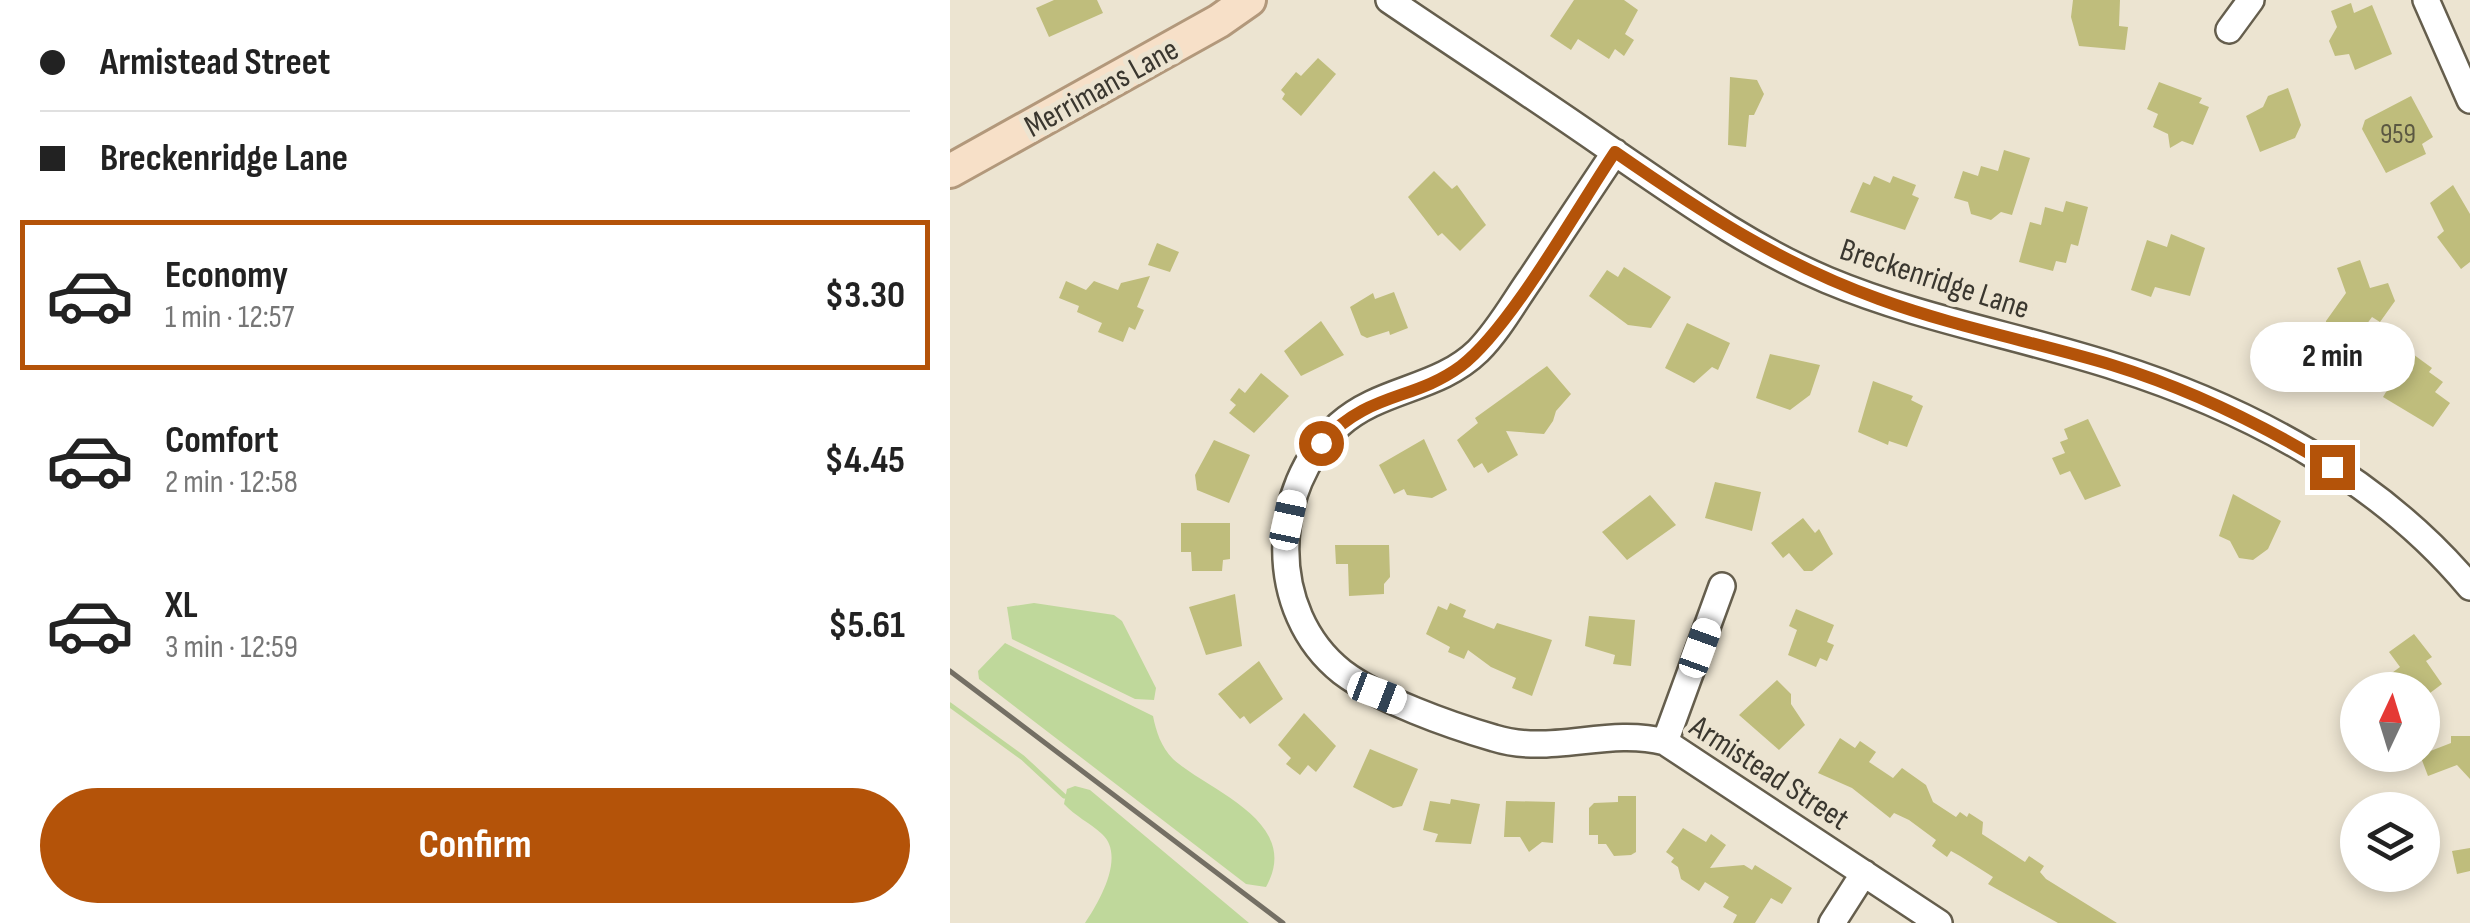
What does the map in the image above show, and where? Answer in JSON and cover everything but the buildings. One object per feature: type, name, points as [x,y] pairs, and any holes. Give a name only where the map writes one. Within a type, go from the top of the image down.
[{"type":"main road","name":"Merrimans Lane","points":[[950,170],[1219,21],[1249,0]]},
{"type":"street","name":"Breckenridge Lane","points":[[1389,0],[1716,223],[1826,279],[1912,310],[2115,366],[2230,410],[2279,435],[2364,489],[2420,535],[2470,587]]},
{"type":"street","points":[[2229,30],[2251,0]]},
{"type":"street","points":[[2426,0],[2470,100]]},
{"type":"street","name":"Armistead Street","points":[[1615,152],[1480,350],[1447,375],[1352,414],[1321,443],[1292,500],[1285,560],[1292,596],[1307,631],[1330,661],[1377,693],[1509,742],[1546,745],[1614,736],[1666,742],[1940,923]]},
{"type":"street","points":[[1666,742],[1722,586]]},
{"type":"street","points":[[1832,923],[1864,873]]},
{"type":"shaded area","points":[[1034,603],[1114,615],[1122,621],[1156,688],[1154,700],[1135,699],[1012,639],[1007,607]]},
{"type":"shaded area","points":[[1005,643],[1153,716],[1160,739],[1173,759],[1228,796],[1262,826],[1272,844],[1274,864],[1266,887],[1246,884],[979,679],[978,671]]},
{"type":"shaded area","points":[[1075,786],[1090,790],[1249,923],[1085,923],[1108,879],[1111,854],[1102,834],[1064,804],[1067,789]]},
{"type":"waterway","points":[[950,705],[1023,758],[1064,796]]},
{"type":"railway","points":[[950,671],[1283,923]]},
{"type":"route","points":[[1321,443],[1352,414],[1390,395],[1430,384],[1480,350],[1615,152],[1716,223],[1826,279],[1882,301],[2115,366],[2168,385],[2230,410],[2332,467]]}]
